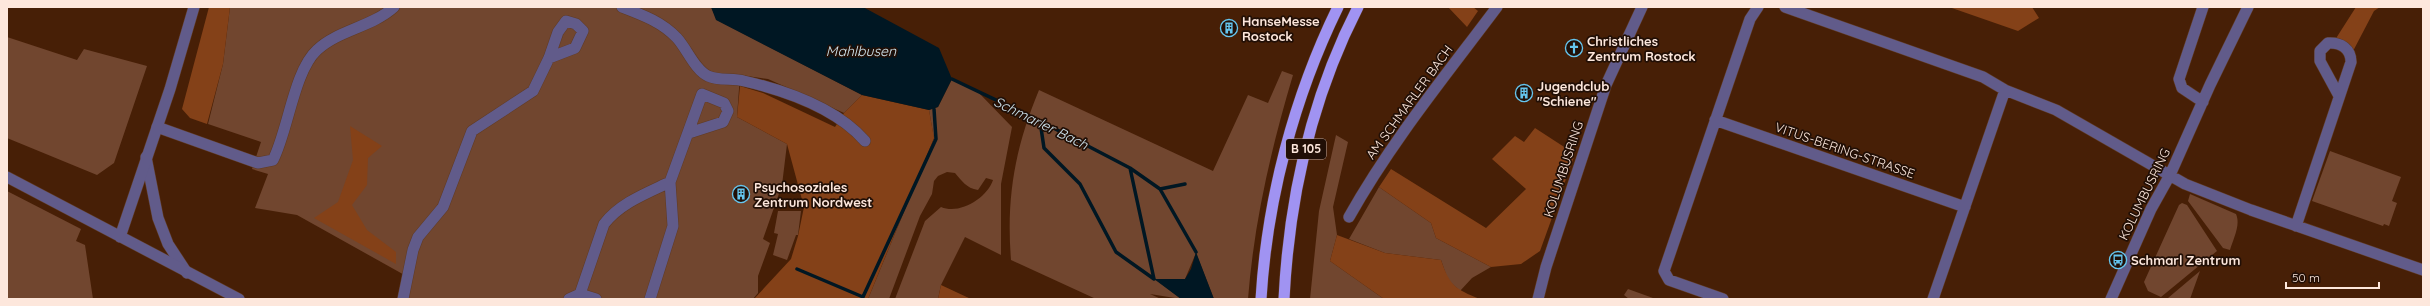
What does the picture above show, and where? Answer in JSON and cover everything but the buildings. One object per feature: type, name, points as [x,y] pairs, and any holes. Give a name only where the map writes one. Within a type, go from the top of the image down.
[{"type":"highway","name":"B 105","points":[[1261,299],[1268,235],[1291,126],[1314,64],[1338,7]]},
{"type":"highway","name":"B 105","points":[[1284,299],[1293,210],[1309,135],[1330,72],[1358,7]]},
{"type":"street","points":[[120,237],[157,127],[194,7]]},
{"type":"street","points":[[157,127],[258,163],[273,160],[279,149],[300,82],[315,51],[326,43],[385,15],[394,7]]},
{"type":"street","points":[[622,7],[662,24],[686,49],[698,67],[707,76],[765,86],[809,103],[840,119],[853,128],[865,141]]},
{"type":"street","name":"AM SCHMARLER BACH","points":[[1349,217],[1369,182],[1405,130],[1497,7]]},
{"type":"street","name":"KOLUMBUSRING","points":[[1538,299],[1546,267],[1606,86],[1642,7]]},
{"type":"street","points":[[1723,299],[1669,280],[1664,270],[1750,19],[1758,7]]},
{"type":"street","points":[[1786,7],[1983,77],[2005,90],[2056,110],[2170,175],[2207,193],[2423,270]]},
{"type":"street","points":[[2203,7],[2180,79],[2182,88],[2203,102]]},
{"type":"street","name":"KOLUMBUSRING","points":[[2111,299],[2151,209],[2170,175],[2248,7]]},
{"type":"street","points":[[403,299],[413,250],[418,237],[443,207],[472,131],[533,91],[549,58]]},
{"type":"street","points":[[1933,299],[2005,90]]},
{"type":"street","points":[[2296,226],[2339,96]]},
{"type":"street","name":"VITUS-BERING-STRASSE","points":[[1715,120],[1965,207]]},
{"type":"street","points":[[650,299],[673,226],[670,182],[689,134]]},
{"type":"street","points":[[146,157],[158,218],[168,244],[187,272]]},
{"type":"street","points":[[7,177],[239,299]]},
{"type":"street","points":[[580,294],[608,219],[625,206],[670,182]]},
{"type":"street","points":[[569,299],[580,294],[596,299]]},
{"type":"shaded area","points":[[209,7],[230,7],[223,64],[207,124],[190,118],[182,109]]},
{"type":"shaded area","points":[[230,7],[711,7],[717,20],[862,95],[844,113],[768,79],[740,75],[737,117],[787,144],[782,185],[763,239],[770,243],[758,276],[758,293],[753,299],[409,299],[405,294],[408,277],[297,215],[255,208],[268,174],[252,169],[261,142],[208,124],[223,64]]},
{"type":"shaded area","points":[[1448,7],[1473,7],[1478,11],[1467,27]]},
{"type":"shaded area","points":[[1949,7],[2032,7],[2039,18],[2018,31]]},
{"type":"shaded area","points":[[2356,7],[2380,7],[2374,11],[2351,55],[2333,43]]},
{"type":"shaded area","points":[[7,37],[77,60],[84,49],[147,66],[114,163],[97,175],[7,138]]},
{"type":"shaded area","points":[[1282,71],[1293,75],[1264,186],[1254,242],[1248,299],[1214,299],[1196,253],[1185,279],[1155,279],[1181,299],[1150,294],[1161,299],[1096,299],[1011,260],[1010,215],[1014,173],[1024,132],[1039,90],[1213,171],[1248,95],[1268,103]]},
{"type":"shaded area","points":[[952,79],[979,93],[1012,127],[1001,184],[1001,255],[965,237],[941,285],[938,299],[895,299],[925,221],[941,207],[956,209],[964,207],[979,199],[990,187],[993,180],[986,178],[978,190],[967,186],[955,173],[947,172],[938,176],[934,181],[932,194],[920,216],[889,299],[868,299],[934,139],[929,110],[938,107]]},
{"type":"shaded area","points":[[740,86],[763,93],[835,127],[844,113],[862,95],[929,110],[934,138],[868,299],[754,299],[791,259],[798,236],[804,207],[787,144],[737,117]]},
{"type":"shaded area","points":[[350,126],[382,146],[368,158],[367,185],[352,205],[367,230],[396,252],[396,264],[314,218],[338,202],[353,160]]},
{"type":"shaded area","points":[[1535,128],[1575,154],[1540,251],[1521,264],[1491,267],[1436,238],[1431,223],[1379,187],[1391,169],[1486,228],[1526,189],[1492,159],[1515,136],[1524,142]]},
{"type":"shaded area","points":[[1336,135],[1348,142],[1333,207],[1337,235],[1330,261],[1384,299],[1310,299],[1319,211]]},
{"type":"shaded area","points":[[2330,151],[2401,177],[2392,201],[2397,203],[2389,226],[2384,224],[2383,226],[2312,201]]},
{"type":"shaded area","points":[[1379,187],[1431,223],[1436,238],[1491,267],[1472,278],[1460,291],[1448,280],[1441,260],[1385,253],[1349,239]]},
{"type":"shaded area","points":[[7,191],[81,229],[76,241],[85,245],[93,299],[7,299]]},
{"type":"shaded area","points":[[2190,194],[2236,214],[2238,223],[2230,250],[2223,248],[2188,201]]},
{"type":"shaded area","points":[[2182,203],[2187,205],[2217,251],[2161,297],[2148,291],[2144,282],[2179,205]]},
{"type":"shaded area","points":[[778,211],[801,211],[798,235],[796,235],[787,260],[773,255],[778,234],[774,233]]},
{"type":"shaded area","points":[[1337,235],[1385,253],[1441,260],[1447,276],[1454,286],[1480,299],[1384,299],[1330,261]]},
{"type":"shaded area","points":[[2200,271],[2190,299],[2168,298]]},
{"type":"shaded area","points":[[941,285],[971,299],[938,299]]},
{"type":"shaded area","points":[[1628,289],[1653,298],[1629,299],[1624,295]]},
{"type":"water","name":"Mahlbusen","points":[[711,7],[863,7],[939,48],[952,79],[938,107],[929,110],[862,95],[716,20]]},
{"type":"water","points":[[1196,252],[1214,299],[1181,299],[1154,279],[1185,279],[1191,269]]},
{"type":"waterway","name":"Schmarler Bach","points":[[952,79],[1040,121],[1130,168],[1154,279]]},
{"type":"waterway","points":[[862,299],[936,139],[934,109]]},
{"type":"waterway","points":[[1040,121],[1044,148],[1080,184],[1116,252],[1154,279]]},
{"type":"waterway","name":"Schmarler Bach","points":[[1130,168],[1160,189],[1196,252]]},
{"type":"waterway","name":"Schmarler Bach","points":[[1160,189],[1185,184]]},
{"type":"waterway","points":[[797,269],[863,297]]},
{"type":"place","name":"HanseMesse Rostock","points":[[1229,28]]},
{"type":"place","name":"Christliches Zentrum Rostock","points":[[1574,48]]},
{"type":"place","name":"Jugendclub \"Schiene\"","points":[[1524,93]]},
{"type":"place","name":"Psychosoziales Zentrum Nordwest","points":[[741,194]]},
{"type":"place","name":"Schmarl Zentrum","points":[[2118,260]]}]
